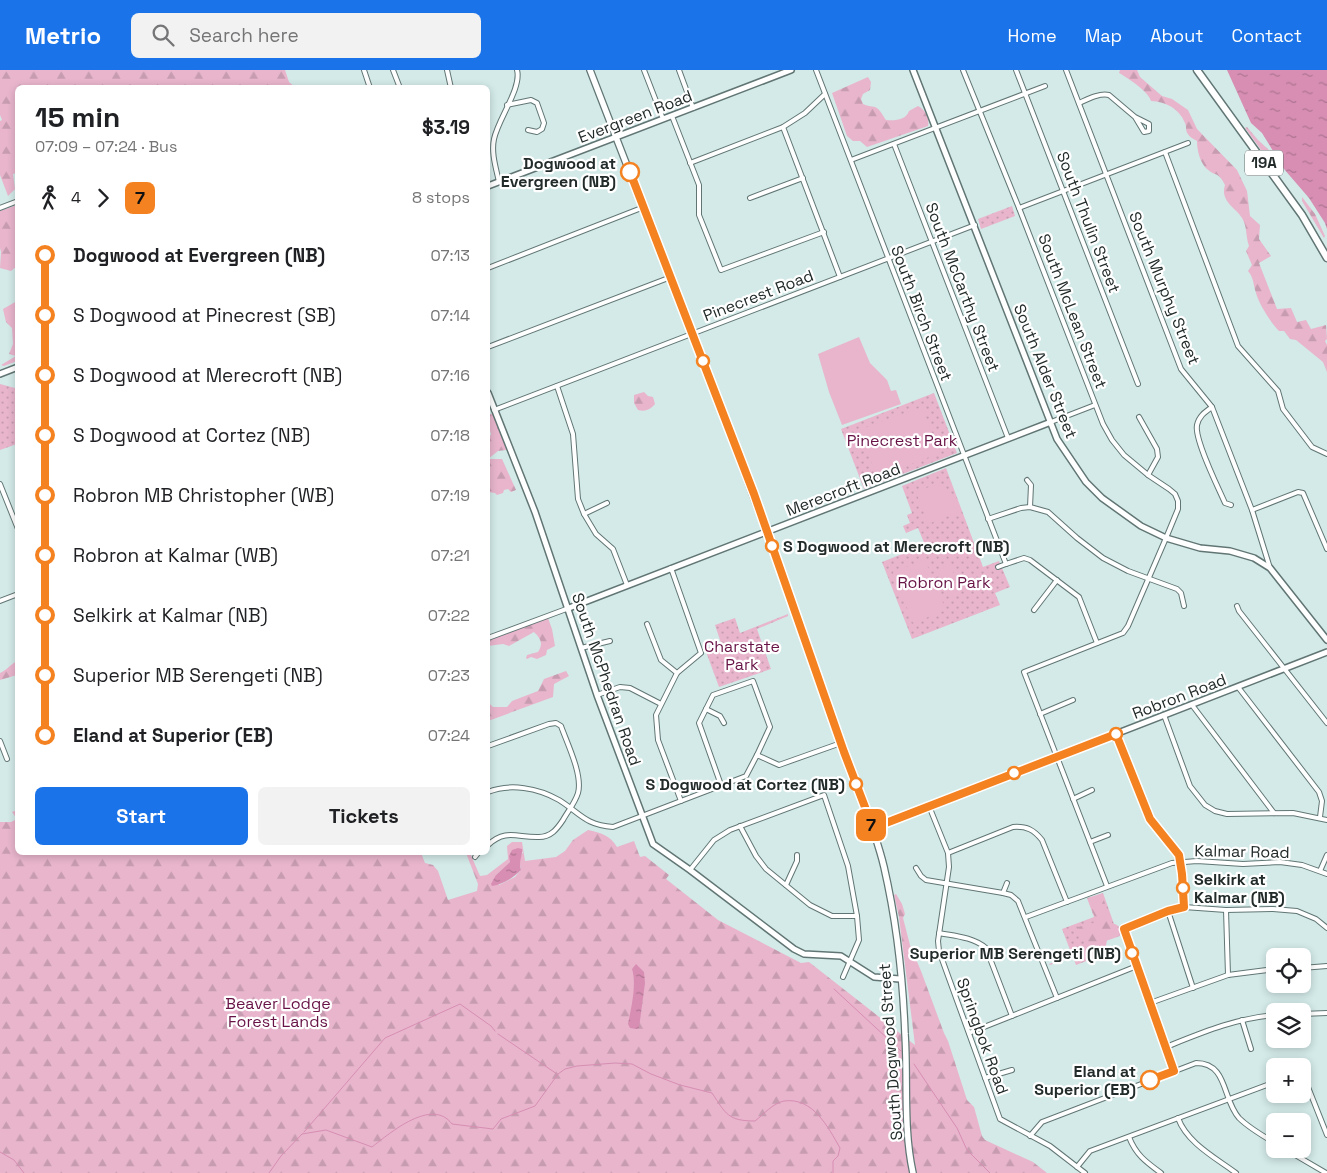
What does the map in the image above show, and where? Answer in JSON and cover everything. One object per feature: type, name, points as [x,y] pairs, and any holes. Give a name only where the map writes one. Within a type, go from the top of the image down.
[{"type":"main road","name":"South Dogwood Street","points":[[590,70],[644,206],[767,531],[841,743],[873,828],[889,894],[900,979],[905,1028],[909,1145],[913,1173]]},
{"type":"main road","name":"19A","points":[[1197,70],[1302,216],[1327,258]]},
{"type":"street","points":[[364,70],[369,85]]},
{"type":"street","points":[[393,70],[399,85]]},
{"type":"street","points":[[446,70],[450,85]]},
{"type":"street","points":[[644,70],[663,119]]},
{"type":"street","points":[[679,70],[693,108]]},
{"type":"street","name":"Evergreen Road","points":[[490,185],[791,70]]},
{"type":"street","name":"South Birch Street","points":[[816,70],[1006,564]]},
{"type":"street","name":"South Alder Street","points":[[913,70],[1057,438],[1086,482],[1102,498],[1141,526],[1166,538],[1200,548],[1230,551],[1254,558],[1270,568],[1327,640]]},
{"type":"street","name":"South McLean Street","points":[[963,70],[1103,424],[1112,440],[1124,455],[1175,494],[1178,501],[1178,509],[1166,538]]},
{"type":"street","name":"South Thulin Street","points":[[1016,70],[1138,384]]},
{"type":"street","name":"South Murphy Street","points":[[1066,70],[1182,368],[1212,407],[1252,510],[1270,568]]},
{"type":"street","points":[[499,182],[493,156],[493,142],[497,126],[517,85],[517,72]]},
{"type":"street","points":[[851,160],[1045,86]]},
{"type":"street","points":[[690,163],[783,127],[805,113],[825,94]]},
{"type":"street","points":[[1078,103],[1105,94],[1109,95],[1135,117]]},
{"type":"street","points":[[507,105],[532,100],[537,103],[544,123],[542,129],[537,132],[528,130]]},
{"type":"street","points":[[672,116],[699,186],[699,215],[721,270],[824,232]]},
{"type":"street","points":[[783,127],[840,277]]},
{"type":"street","points":[[1019,208],[1188,143]]},
{"type":"street","name":"South McCarthy Street","points":[[894,144],[1008,438]]},
{"type":"street","points":[[1164,152],[1238,346],[1278,391],[1283,409],[1290,421],[1312,447],[1327,454]]},
{"type":"street","points":[[750,198],[803,178]]},
{"type":"street","points":[[0,208],[15,202]]},
{"type":"street","points":[[490,267],[644,206]]},
{"type":"street","name":"Pinecrest Road","points":[[494,410],[974,225]]},
{"type":"street","points":[[490,346],[671,277]]},
{"type":"street","points":[[0,374],[15,368]]},
{"type":"street","points":[[557,386],[573,434],[578,500],[596,534],[613,549],[627,585]]},
{"type":"street","name":"South McPhedran Road","points":[[490,398],[535,512],[597,695],[653,844],[794,949],[804,954],[841,956],[874,977],[900,979]]},
{"type":"street","name":"Merecroft Road","points":[[490,637],[1095,405]]},
{"type":"street","points":[[1212,407],[1201,416],[1196,430],[1224,503],[1231,505]]},
{"type":"street","points":[[1139,417],[1157,449],[1158,457],[1148,475]]},
{"type":"street","points":[[1027,480],[1031,485],[1030,507]]},
{"type":"street","points":[[0,484],[15,516]]},
{"type":"street","points":[[1252,510],[1298,492],[1302,493],[1327,549]]},
{"type":"street","points":[[584,514],[607,503]]},
{"type":"street","points":[[988,519],[1021,508],[1030,507],[1048,512],[1103,558],[1148,580],[1177,590],[1181,593],[1184,606]]},
{"type":"street","points":[[1107,886],[1024,672],[1123,634],[1166,538]]},
{"type":"street","points":[[998,567],[1024,558],[1030,560],[1057,580],[1079,597],[1098,644]]},
{"type":"street","points":[[670,568],[702,653],[677,673],[656,715],[658,740],[680,801]]},
{"type":"street","points":[[1034,610],[1057,580]]},
{"type":"street","points":[[0,601],[15,595]]},
{"type":"street","points":[[1237,606],[1327,723]]},
{"type":"street","points":[[648,624],[661,660],[677,673]]},
{"type":"street","points":[[581,648],[610,641]]},
{"type":"street","name":"Robron Road","points":[[873,828],[1327,652]]},
{"type":"street","points":[[490,792],[506,788],[525,788],[542,792],[558,799],[587,821],[598,826],[613,827],[642,815],[721,786],[746,776],[770,728],[753,681],[713,695],[699,723],[721,786]]},
{"type":"street","points":[[597,695],[620,687],[630,688],[661,704]]},
{"type":"street","points":[[1238,687],[1319,792],[1322,801],[1320,817]]},
{"type":"street","points":[[1040,714],[1073,700]]},
{"type":"street","points":[[1192,704],[1274,813]]},
{"type":"street","points":[[706,709],[720,716],[724,723]]},
{"type":"street","points":[[1164,715],[1190,786],[1204,804],[1215,812],[1227,814],[1293,813],[1320,817],[1327,820]]},
{"type":"street","points":[[490,745],[556,723],[561,726],[579,778],[579,790],[576,798],[556,831],[539,837],[514,834],[492,840],[490,842]]},
{"type":"street","name":"Kalmar Road","points":[[1116,734],[1150,819],[1179,855],[1180,862],[1197,861],[1243,864],[1280,862],[1302,865],[1327,874]]},
{"type":"street","points":[[0,741],[7,759]]},
{"type":"street","points":[[757,755],[779,765],[841,743]]},
{"type":"street","points":[[1073,799],[1092,790]]},
{"type":"street","points":[[690,870],[714,840],[730,830],[824,795],[848,866],[857,916],[859,940],[843,977]]},
{"type":"street","name":"Springbok Road","points":[[929,806],[948,853],[949,867],[939,933],[939,951],[1000,1119],[1050,1146],[1085,1173]]},
{"type":"street","points":[[1030,828],[1032,822]]},
{"type":"street","points":[[740,826],[756,856],[766,869],[810,905],[832,916],[857,916]]},
{"type":"street","points":[[948,853],[1013,827],[1022,826],[1030,828],[1042,840],[1067,902]]},
{"type":"street","points":[[1090,842],[1108,835]]},
{"type":"street","points":[[786,885],[797,861],[797,855]]},
{"type":"street","points":[[1320,871],[1327,855]]},
{"type":"street","points":[[1026,917],[1172,862],[1180,862],[1184,907]]},
{"type":"street","points":[[916,868],[926,880],[1003,893],[1011,895],[1018,901],[1057,998]]},
{"type":"street","points":[[1003,893],[1007,883]]},
{"type":"street","points":[[1174,1071],[1124,929],[1168,911],[1184,907],[1226,910],[1273,909],[1297,911],[1316,919],[1327,928]]},
{"type":"street","points":[[1226,910],[1228,975]]},
{"type":"street","points":[[1168,911],[1193,988]]},
{"type":"street","points":[[939,933],[973,940],[986,948],[1012,1016]]},
{"type":"street","points":[[969,1033],[1137,966]]},
{"type":"street","points":[[1311,967],[1327,966]]},
{"type":"street","points":[[1150,1003],[1228,975],[1266,970]]},
{"type":"street","points":[[1311,1014],[1327,1013]]},
{"type":"street","points":[[1166,1047],[1216,1027],[1266,1016]]},
{"type":"street","points":[[1242,1020],[1251,1049]]},
{"type":"street","points":[[1030,1136],[1042,1122],[1196,1063],[1206,1063],[1214,1068],[1220,1076],[1228,1100],[1240,1119],[1266,1137]]},
{"type":"street","points":[[985,1078],[1012,1070]]},
{"type":"street","points":[[1077,1167],[1090,1152],[1266,1085]]},
{"type":"street","points":[[1311,1093],[1327,1135]]},
{"type":"street","points":[[1178,1118],[1182,1128],[1193,1140],[1236,1173]]},
{"type":"street","points":[[1129,1137],[1133,1148],[1144,1160],[1161,1173]]},
{"type":"street","points":[[1300,1158],[1326,1173]]},
{"type":"green space","points":[[0,70],[285,70],[289,82],[293,85],[15,85],[15,174],[13,174],[15,189],[8,196],[0,175],[0,121],[2,120],[0,115]]},
{"type":"green space","points":[[1120,70],[1137,70],[1140,77],[1162,96],[1172,99],[1188,110],[1197,129],[1237,170],[1247,191],[1250,216],[1260,225],[1259,239],[1271,256],[1259,263],[1277,309],[1291,308],[1297,322],[1306,320],[1311,329],[1326,325],[1327,372],[1323,362],[1296,340],[1290,339],[1284,331],[1279,331],[1262,308],[1248,271],[1252,265],[1246,251],[1249,246],[1242,217],[1227,201],[1223,181],[1202,163],[1197,141],[1187,133],[1186,124],[1179,113],[1162,103],[1151,101],[1133,82],[1119,73]]},
{"type":"green space","points":[[868,77],[871,82],[870,90],[863,94],[861,99],[863,104],[877,108],[886,120],[903,118],[909,111],[918,106],[926,114],[928,126],[867,147],[860,141],[853,141],[847,136],[832,93]]},
{"type":"green space","points":[[1247,127],[1282,162],[1273,166],[1245,128]]},
{"type":"green space","points":[[1302,197],[1315,214],[1325,236],[1324,238],[1302,201]]},
{"type":"green space","points":[[15,206],[15,268],[11,271],[0,268],[0,211]]},
{"type":"green space","points":[[1012,206],[1015,216],[981,229],[978,219]]},
{"type":"green space","points":[[15,302],[15,356],[9,354],[13,344],[12,328],[6,322],[3,309]]},
{"type":"green space","points":[[859,337],[870,363],[887,380],[891,391],[896,390],[901,404],[842,425],[829,392],[818,354]]},
{"type":"green space","points":[[15,357],[15,362],[4,366],[1,365]]},
{"type":"green space","points":[[0,384],[15,388],[15,445],[0,450]]},
{"type":"green space","points":[[644,392],[648,396],[653,397],[655,404],[643,411],[638,410],[634,403],[634,395]]},
{"type":"green space","name":"Pinecrest Park","points":[[934,393],[957,453],[864,489],[841,429]]},
{"type":"green space","points":[[922,407],[940,453],[877,477],[859,430]]},
{"type":"green space","points":[[494,413],[506,450],[498,451],[490,457],[491,434],[490,414]]},
{"type":"green space","points":[[490,459],[502,459],[516,490],[511,492],[508,489],[504,490],[503,493],[497,495],[490,492]]},
{"type":"green space","name":"Robron Park","points":[[946,468],[983,567],[999,561],[1010,587],[995,593],[1000,605],[912,639],[882,562],[925,545],[918,528],[906,533],[903,526],[910,523],[907,515],[912,513],[902,486]]},
{"type":"green space","points":[[934,485],[948,490],[961,511],[928,524],[916,492]]},
{"type":"green space","points":[[925,560],[946,610],[913,623],[893,572]]},
{"type":"green space","points":[[948,565],[951,567],[961,590],[960,594],[953,597],[948,595],[938,571],[940,568]]},
{"type":"green space","name":"Charstate Park","points":[[788,614],[788,616],[757,629],[771,669],[719,687],[705,649],[721,643],[715,625],[735,618],[740,633]]},
{"type":"green space","points":[[548,618],[555,646],[547,650],[546,655],[537,659],[531,657],[527,659],[527,655],[538,652],[541,646],[534,632],[509,646],[503,644],[490,646],[490,639]]},
{"type":"green space","points":[[15,662],[15,676],[0,680],[0,673]]},
{"type":"green space","points":[[566,671],[569,676],[554,684],[553,697],[490,720],[490,704],[493,707],[507,707],[512,701],[538,691],[544,679]]},
{"type":"green space","name":"Beaver Lodge Forest Lands","points":[[15,820],[15,855],[422,855],[425,863],[433,865],[438,871],[448,900],[477,891],[478,884],[467,855],[471,855],[480,876],[487,875],[508,859],[507,846],[512,842],[522,842],[525,861],[556,857],[565,851],[573,840],[588,830],[605,835],[617,847],[634,841],[640,857],[645,856],[669,875],[666,879],[718,920],[801,963],[809,962],[915,1045],[899,917],[894,895],[896,894],[905,914],[903,918],[910,945],[948,1041],[967,1100],[974,1107],[982,1136],[985,1140],[1033,1162],[1047,1173],[0,1173],[0,822]],"holes":[[[512,850],[523,852],[519,860],[521,870],[515,877],[499,885],[496,875],[510,862]]]},
{"type":"green space","points":[[1103,893],[1114,924],[1120,927],[1120,936],[1103,942],[1107,953],[1076,965],[1073,957],[1050,965],[1072,955],[1062,929],[1094,917],[1087,898]]},
{"type":"green space","points":[[1099,895],[1103,898],[1112,923],[1117,925],[1120,935],[1107,940],[1108,954],[1087,955],[1078,927],[1097,922],[1088,900]]},
{"type":"water","points":[[1227,70],[1327,70],[1327,229],[1309,198],[1284,169],[1262,133],[1251,123]]},
{"type":"water","points":[[522,849],[521,870],[508,880],[492,886],[491,884],[496,875],[510,862],[509,856],[512,850]]},
{"type":"water","points":[[636,964],[644,972],[645,983],[639,1028],[636,1029],[630,1028],[628,1024],[634,989],[632,969]]},
{"type":"waterway","points":[[834,989],[901,1051]]},
{"type":"waterway","points":[[304,1132],[385,1038],[460,1004],[491,1026],[495,1031]]},
{"type":"waterway","points":[[498,1034],[557,1074]]},
{"type":"waterway","points":[[269,1173],[281,1156],[302,1134],[326,1130],[372,1147],[411,1120],[434,1114],[444,1117],[452,1124],[493,1129],[501,1119],[535,1106],[558,1074],[565,1069],[577,1066],[615,1063],[632,1064],[651,1074],[680,1085],[712,1093],[725,1111],[733,1118],[739,1120],[755,1121],[780,1102],[794,1101],[803,1104],[825,1123],[840,1148],[838,1156],[833,1161],[833,1173]]},
{"type":"waterway","points":[[914,1064],[957,1128],[967,1150],[990,1173]]},
{"type":"waterway","points":[[0,1152],[14,1160],[24,1173]]},
{"type":"bus line","name":"7","points":[[630,172],[754,494],[844,752],[873,828],[1116,734],[1150,819],[1179,855],[1182,874],[1184,907],[1168,911],[1124,929],[1174,1071],[1150,1080]]},
{"type":"place","name":"Dogwood at Evergreen (NB)","points":[[630,172]]},
{"type":"place","name":"S Dogwood at Merecroft (NB)","points":[[772,546]]},
{"type":"place","name":"S Dogwood at Cortez (NB)","points":[[856,784]]},
{"type":"place","name":"Selkirk at Kalmar (NB)","points":[[1183,888]]},
{"type":"place","name":"Superior MB Serengeti (NB)","points":[[1132,953]]},
{"type":"place","name":"Eland at Superior (EB)","points":[[1150,1080]]}]
